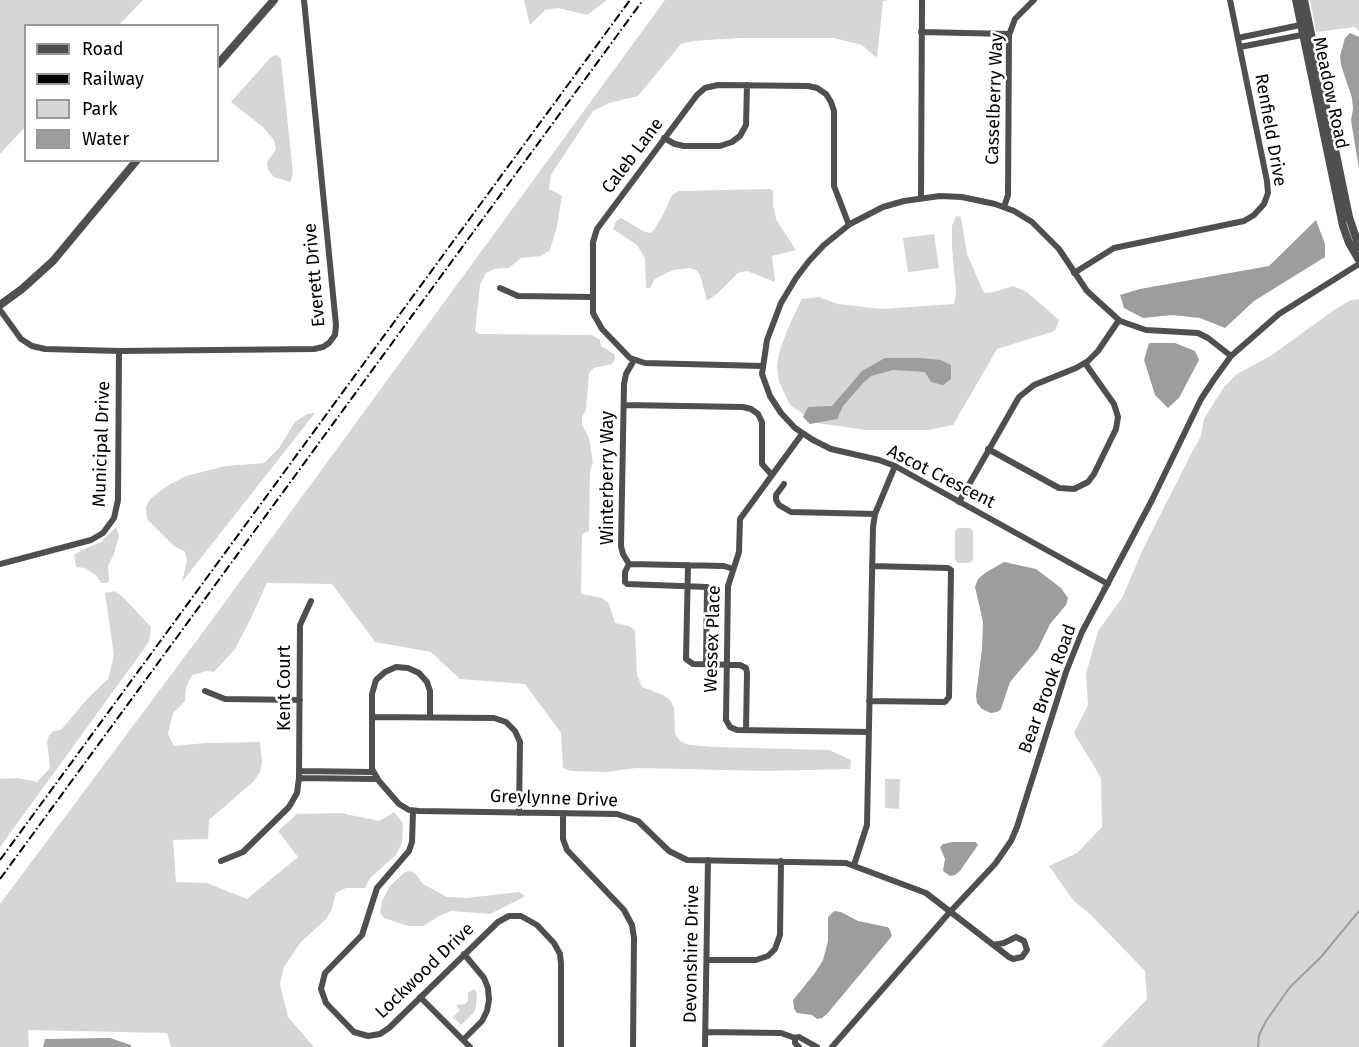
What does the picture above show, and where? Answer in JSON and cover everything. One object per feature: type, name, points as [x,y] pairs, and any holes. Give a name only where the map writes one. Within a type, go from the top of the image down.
[{"type":"street","points":[[219,63],[274,0]]},
{"type":"street","name":"Everett Drive","points":[[0,310],[21,339],[35,347],[119,351],[314,349],[327,346],[335,335],[335,315],[304,0]]},
{"type":"street","points":[[921,198],[922,0]]},
{"type":"street","name":"Casselberry Way","points":[[1004,207],[1008,195],[1009,34],[1015,19],[1034,0]]},
{"type":"street","name":"Renfield Drive","points":[[1074,273],[1116,247],[1244,220],[1261,209],[1267,196],[1268,181],[1230,0]]},
{"type":"street","name":"Meadow Road","points":[[1296,0],[1304,24],[1343,226],[1359,262]]},
{"type":"street","name":"Meadow Road","points":[[1304,0],[1304,24]]},
{"type":"street","points":[[1238,38],[1304,24]]},
{"type":"street","points":[[921,32],[1009,34]]},
{"type":"street","points":[[1240,47],[1306,34]]},
{"type":"street","name":"Meadow Road","points":[[1306,34],[1349,217],[1359,247]]},
{"type":"street","name":"Caleb Lane","points":[[634,360],[598,325],[593,313],[593,242],[596,232],[695,96],[703,89],[714,85],[747,85],[810,86],[820,89],[829,98],[834,111],[834,186],[849,225]]},
{"type":"street","points":[[664,138],[685,146],[720,146],[732,142],[740,136],[746,125],[747,85]]},
{"type":"street","points":[[0,305],[22,289],[52,261],[135,162]]},
{"type":"street","name":"Ascot Crescent","points":[[1108,584],[895,466],[831,449],[802,434],[788,421],[770,396],[762,366],[770,330],[790,287],[816,253],[849,225],[883,207],[921,198],[962,197],[1004,207],[1032,222],[1059,249],[1093,298],[1119,320],[1146,330],[1187,331],[1200,334],[1231,356]]},
{"type":"street","name":"Bear Brook Road","points":[[832,1047],[949,913],[996,864],[1011,841],[1066,672],[1082,632],[1201,399],[1231,356],[1279,314],[1359,262]]},
{"type":"street","points":[[500,288],[516,296],[592,297]]},
{"type":"street","points":[[959,502],[1011,408],[1023,392],[1037,383],[1085,363],[1098,351],[1119,320]]},
{"type":"street","name":"Municipal Drive","points":[[0,564],[91,540],[106,530],[114,518],[118,506],[119,351]]},
{"type":"street","points":[[634,360],[647,364],[762,366]]},
{"type":"street","name":"Winterberry Way","points":[[634,360],[625,379],[624,405],[621,546],[629,564],[724,566],[733,569]]},
{"type":"street","points":[[988,449],[1059,488],[1077,488],[1088,482],[1116,429],[1118,417],[1114,404],[1085,363]]},
{"type":"street","points":[[624,405],[751,409],[758,414],[762,422],[762,464],[771,474]]},
{"type":"street","name":"Wessex Place","points":[[746,730],[733,729],[726,721],[728,586],[739,552],[740,517],[802,434]]},
{"type":"street","points":[[854,866],[867,828],[873,527],[875,514],[895,466]]},
{"type":"street","points":[[784,484],[776,495],[776,501],[778,505],[790,512],[875,514]]},
{"type":"street","points":[[629,564],[625,572],[626,584],[687,585],[707,588],[706,664]]},
{"type":"street","points":[[688,565],[686,658],[691,663],[742,665],[747,671],[746,730],[868,732]]},
{"type":"street","points":[[869,701],[945,702],[948,700],[952,572],[948,568],[872,566]]},
{"type":"street","name":"Kent Court","points":[[221,861],[244,851],[289,807],[297,794],[300,624],[311,601]]},
{"type":"street","points":[[413,811],[401,805],[373,772],[371,762],[372,691],[376,680],[388,670],[402,667],[416,671],[426,682],[430,693],[430,717]]},
{"type":"street","points":[[205,691],[223,699],[300,700]]},
{"type":"street","points":[[372,717],[494,718],[504,721],[518,735],[520,745],[519,813]]},
{"type":"street","points":[[299,774],[373,772]]},
{"type":"street","points":[[299,774],[376,778]]},
{"type":"street","name":"Greylynne Drive","points":[[413,811],[617,814],[628,816],[642,825],[667,850],[689,860],[838,862],[922,891],[949,913],[1013,959],[1022,957],[1027,950],[1024,941],[1016,937],[994,945]]},
{"type":"street","name":"Lockwood Drive","points":[[413,811],[409,853],[379,884],[363,934],[327,970],[321,987],[327,1005],[352,1031],[366,1036],[385,1031],[496,924],[504,918],[524,917],[537,925],[555,944],[561,958],[561,1047]]},
{"type":"street","points":[[563,813],[563,840],[566,849],[624,910],[632,925],[634,936],[633,1047]]},
{"type":"street","name":"Devonshire Drive","points":[[705,1047],[708,860]]},
{"type":"street","points":[[707,960],[756,960],[768,956],[775,949],[780,935],[781,861]]},
{"type":"street","points":[[463,1040],[482,1021],[489,1000],[484,978],[464,954]]},
{"type":"street","points":[[420,997],[470,1047]]},
{"type":"street","points":[[706,1032],[781,1034],[795,1038],[799,1036],[817,1047]]},
{"type":"street","points":[[795,1038],[795,1043],[799,1047]]},
{"type":"green space","points":[[0,0],[143,0],[120,24],[24,24],[24,128],[0,154]]},
{"type":"green space","points":[[524,0],[607,0],[587,15],[558,8],[545,10],[530,25]]},
{"type":"green space","points":[[665,0],[889,0],[883,1],[877,58],[862,45],[834,38],[740,38],[693,41],[681,44],[638,96],[609,103],[593,111],[551,175],[549,189],[562,196],[550,250],[541,256],[521,258],[509,268],[494,269],[486,273],[480,285],[475,331],[479,334],[592,335],[600,340],[601,346],[614,354],[615,359],[612,364],[594,368],[589,373],[586,410],[582,417],[582,425],[589,438],[593,463],[590,470],[589,531],[582,534],[581,594],[602,598],[609,604],[615,623],[635,630],[637,675],[642,687],[670,700],[674,708],[675,734],[680,741],[689,745],[716,747],[829,750],[851,760],[850,769],[766,771],[636,768],[606,772],[571,771],[563,768],[561,733],[525,684],[460,679],[431,652],[375,642],[332,584],[267,583],[235,649],[214,672],[207,671],[192,675],[186,687],[185,701],[173,713],[168,734],[174,746],[260,742],[262,762],[260,772],[254,781],[209,820],[208,839],[173,840],[176,882],[207,883],[247,899],[298,857],[278,831],[297,814],[341,813],[379,821],[394,812],[403,823],[402,843],[396,855],[370,878],[365,888],[346,888],[336,893],[332,909],[326,919],[301,942],[284,967],[280,984],[288,1017],[314,1047],[171,1047],[167,1033],[28,1030],[29,1047],[0,1047],[0,904],[206,628]]},
{"type":"green space","points":[[1310,0],[1359,0],[1359,31],[1355,27],[1316,32]]},
{"type":"green space","points":[[277,55],[281,59],[293,174],[290,182],[274,177],[268,170],[267,162],[276,149],[274,140],[263,127],[231,102],[271,57]]},
{"type":"green space","points":[[770,189],[773,191],[773,206],[777,221],[796,250],[772,256],[775,282],[747,271],[738,273],[707,301],[700,275],[696,270],[690,268],[673,270],[655,279],[650,288],[646,288],[645,258],[637,245],[613,229],[616,221],[621,218],[650,233],[663,215],[672,195],[679,191]]},
{"type":"green space","points":[[956,216],[961,217],[967,254],[984,293],[1013,286],[1027,292],[1059,320],[1055,331],[997,349],[953,425],[928,430],[866,430],[817,423],[790,405],[779,382],[777,366],[788,328],[802,299],[819,297],[838,304],[882,309],[954,304],[956,292],[952,226]]},
{"type":"green space","points":[[934,234],[939,268],[908,272],[903,238]]},
{"type":"green space","points":[[1359,299],[1359,1047],[1101,1047],[1147,999],[1145,971],[1090,914],[1074,901],[1049,866],[1077,853],[1102,827],[1101,778],[1074,733],[1088,705],[1086,674],[1098,631],[1122,598],[1144,547],[1201,436],[1204,419],[1224,387],[1237,374],[1272,355],[1334,310],[1351,300]]},
{"type":"green space","points":[[315,413],[182,582],[187,561],[185,552],[174,546],[147,519],[146,507],[150,499],[167,486],[186,476],[226,466],[264,463],[279,448],[295,422],[307,414]]},
{"type":"green space","points":[[116,527],[119,535],[108,566],[109,581],[101,583],[96,575],[85,568],[76,567],[74,555],[101,542]]},
{"type":"green space","points":[[958,528],[970,528],[973,531],[973,560],[970,563],[958,563],[955,560],[955,531]]},
{"type":"green space","points":[[114,591],[122,596],[151,627],[149,642],[0,847],[0,779],[17,778],[37,782],[50,768],[47,741],[49,736],[53,731],[61,730],[88,698],[108,679],[114,656],[105,593]]},
{"type":"green space","points":[[885,779],[900,779],[899,809],[885,808]]},
{"type":"green space","points":[[405,872],[415,873],[423,884],[447,897],[467,898],[519,892],[524,897],[490,914],[451,911],[424,926],[408,926],[384,918],[380,913],[382,901],[390,886]]},
{"type":"green space","points":[[474,989],[477,993],[476,1007],[461,1025],[453,1017],[460,1010],[456,1005],[465,1004],[468,1001],[468,993]]},
{"type":"water","points":[[1350,33],[1359,37],[1359,169],[1351,120],[1352,98],[1340,56],[1345,38]]},
{"type":"water","points":[[1316,220],[1325,244],[1325,257],[1254,301],[1225,328],[1200,318],[1172,315],[1143,318],[1124,308],[1120,295],[1140,289],[1269,266]]},
{"type":"water","points":[[1149,343],[1175,343],[1195,351],[1199,360],[1179,398],[1168,408],[1155,395],[1144,360]]},
{"type":"water","points":[[885,358],[941,360],[951,365],[951,379],[943,385],[931,382],[925,372],[893,370],[871,376],[863,383],[843,406],[837,419],[810,424],[803,417],[808,407],[832,406],[862,371]]},
{"type":"water","points":[[1004,562],[1036,569],[1061,588],[1068,598],[1066,605],[1050,624],[1038,649],[1010,682],[1001,709],[991,713],[982,709],[977,703],[983,622],[975,587],[978,579]]},
{"type":"water","points":[[953,842],[976,842],[978,845],[960,871],[950,876],[943,871],[945,859],[940,847]]},
{"type":"water","points":[[834,911],[858,921],[887,927],[892,936],[827,1014],[817,1019],[812,1015],[797,1013],[793,1000],[823,960],[828,941],[828,917]]},
{"type":"water","points":[[110,1038],[131,1045],[131,1047],[43,1047],[45,1039]]},
{"type":"waterway","points":[[1258,1047],[1259,1035],[1266,1021],[1290,987],[1321,957],[1359,911]]},
{"type":"railway","points":[[0,860],[630,0]]},
{"type":"railway","points":[[0,879],[643,0]]}]
